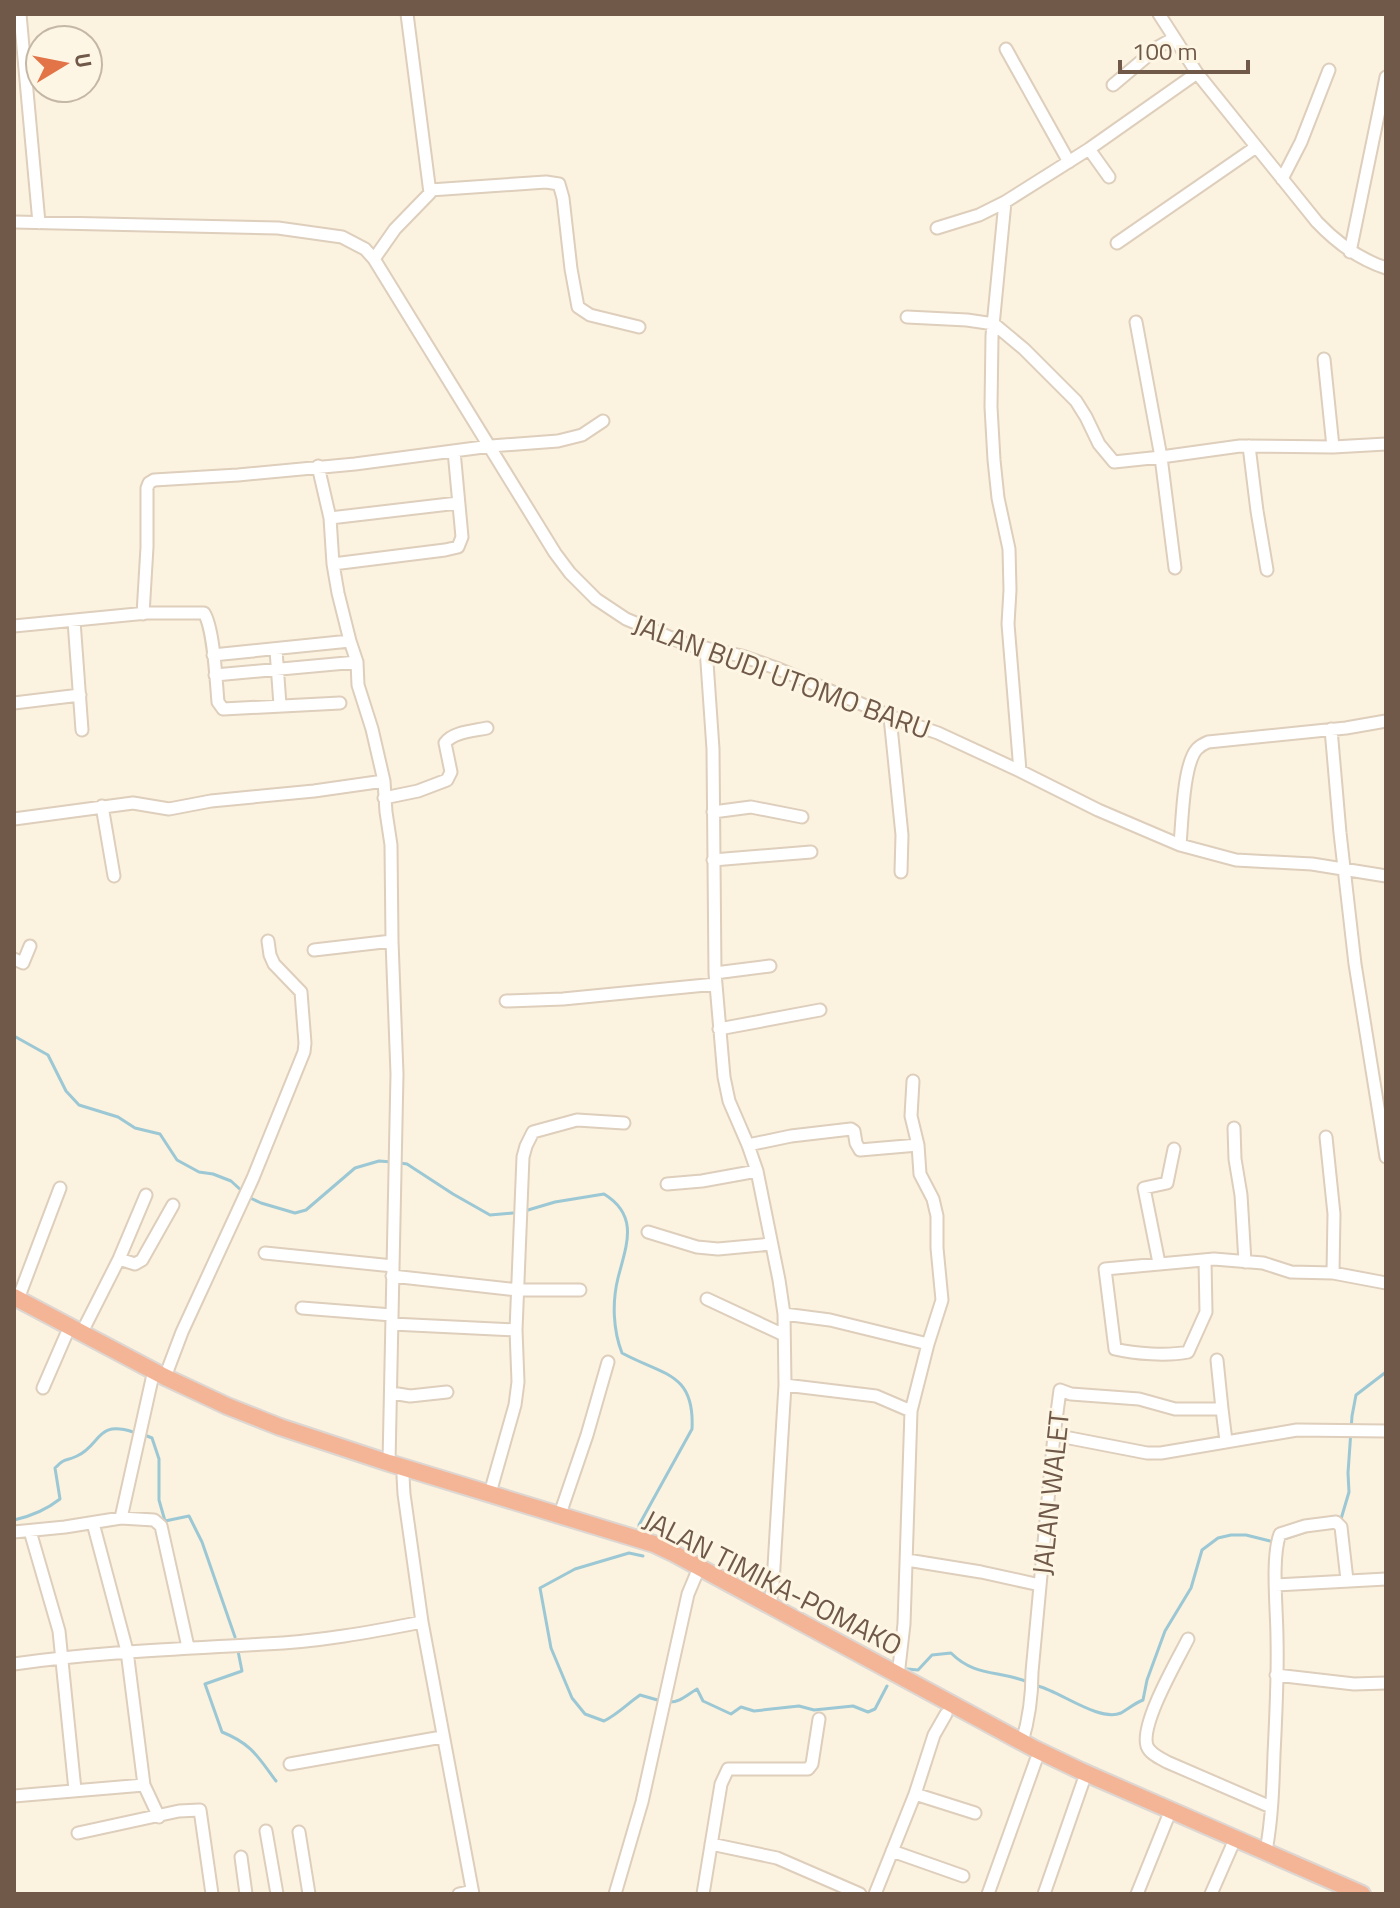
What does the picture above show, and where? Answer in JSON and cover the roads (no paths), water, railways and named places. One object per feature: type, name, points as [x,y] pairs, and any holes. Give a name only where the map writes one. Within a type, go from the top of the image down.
[{"type":"highway","name":"JALAN TIMIKA-POMAKO","points":[[15,1301],[207,1405],[276,1434],[619,1542],[696,1575],[1081,1771],[1362,1894]]},
{"type":"highway","name":"JALAN TIMIKA-POMAKO","points":[[159,1378],[280,1427],[654,1544],[770,1606],[946,1714],[1036,1760],[1341,1894]]},
{"type":"street","points":[[20,14],[39,223]]},
{"type":"street","points":[[374,259],[395,229],[430,190],[407,14]]},
{"type":"street","points":[[1159,14],[1197,73],[1317,222],[1350,252],[1386,268]]},
{"type":"street","points":[[1113,85],[1158,47],[1174,38]]},
{"type":"street","points":[[1006,49],[1069,162]]},
{"type":"street","points":[[1282,179],[1301,142],[1329,70]]},
{"type":"street","points":[[937,228],[979,215],[1005,202],[1089,149],[1197,73]]},
{"type":"street","points":[[1350,252],[1386,77]]},
{"type":"street","points":[[1117,243],[1256,147]]},
{"type":"street","points":[[1089,149],[1109,177]]},
{"type":"street","points":[[430,190],[546,182],[559,184],[578,307],[590,315],[639,327]]},
{"type":"street","points":[[1005,202],[991,359],[994,460],[1009,549],[1008,624],[1020,771]]},
{"type":"street","name":"JALAN BUDI UTOMO BARU","points":[[14,222],[278,228],[342,237],[365,249],[374,259],[555,553],[596,599],[626,619],[686,644],[742,656],[776,668],[890,717],[938,733],[1098,810],[1180,845],[1236,860],[1312,864],[1386,876]]},
{"type":"street","points":[[907,317],[994,324],[1076,401],[1099,444],[1114,462],[1249,446],[1386,444]]},
{"type":"street","points":[[1136,322],[1161,457],[1175,568]]},
{"type":"street","points":[[1324,359],[1333,447]]},
{"type":"street","points":[[143,614],[147,488],[154,480],[355,464],[572,439],[603,421]]},
{"type":"street","points":[[1249,446],[1267,570]]},
{"type":"street","points":[[333,564],[458,547],[462,537],[454,451]]},
{"type":"street","points":[[318,466],[330,518],[338,593],[357,662],[358,685],[384,781],[390,841],[397,1063],[389,1463]]},
{"type":"street","points":[[330,518],[458,503]]},
{"type":"street","points":[[14,626],[99,617],[204,613],[208,618],[218,702],[223,709],[340,703]]},
{"type":"street","points":[[74,621],[82,730]]},
{"type":"street","points":[[213,655],[350,641]]},
{"type":"street","points":[[706,648],[713,749],[716,978],[724,1077],[729,1101],[757,1171],[784,1314],[785,1385],[770,1606]]},
{"type":"street","points":[[276,650],[280,705]]},
{"type":"street","points":[[215,675],[357,662]]},
{"type":"street","points":[[14,703],[80,695]]},
{"type":"street","points":[[890,717],[902,835],[901,872]]},
{"type":"street","points":[[1180,845],[1190,764],[1194,751],[1200,746],[1208,742],[1386,721]]},
{"type":"street","points":[[384,798],[418,791],[447,780],[451,772],[446,740],[487,728]]},
{"type":"street","points":[[1331,729],[1355,964],[1386,1157]]},
{"type":"street","points":[[14,819],[133,803],[169,809],[211,801],[384,781]]},
{"type":"street","points":[[102,806],[114,876]]},
{"type":"street","points":[[713,812],[751,807],[802,817]]},
{"type":"street","points":[[713,860],[811,852]]},
{"type":"street","points":[[121,1518],[159,1378],[253,1178],[304,1052],[301,992],[274,964],[268,941]]},
{"type":"street","points":[[314,950],[392,941]]},
{"type":"street","points":[[14,959],[23,963],[30,946]]},
{"type":"street","points":[[506,1001],[563,999],[716,978],[770,966]]},
{"type":"street","points":[[719,1029],[820,1010]]},
{"type":"street","points":[[898,1676],[907,1560],[911,1411],[942,1300],[937,1216],[933,1199],[920,1174],[918,1145],[911,1116],[913,1081]]},
{"type":"street","points":[[490,1493],[517,1394],[516,1330],[526,1146],[533,1132],[577,1120],[624,1123]]},
{"type":"street","points":[[1234,1128],[1245,1262]]},
{"type":"street","points":[[748,1145],[851,1129],[860,1150],[918,1145]]},
{"type":"street","points":[[1326,1137],[1334,1214],[1333,1273]]},
{"type":"street","points":[[1159,1263],[1144,1188],[1167,1183],[1174,1149]]},
{"type":"street","points":[[667,1184],[757,1171]]},
{"type":"street","points":[[15,1301],[60,1188]]},
{"type":"street","points":[[43,1388],[119,1259],[146,1195]]},
{"type":"street","points":[[119,1259],[135,1264],[142,1260],[173,1205]]},
{"type":"street","points":[[648,1232],[697,1247],[771,1244]]},
{"type":"street","points":[[265,1253],[518,1290],[580,1290]]},
{"type":"street","points":[[1205,1260],[1206,1312],[1188,1352],[1173,1355],[1115,1349],[1105,1269],[1205,1260],[1263,1263],[1291,1272],[1333,1273],[1386,1283]]},
{"type":"street","points":[[707,1299],[784,1335]]},
{"type":"street","points":[[302,1308],[392,1320],[516,1330]]},
{"type":"street","points":[[784,1314],[830,1320],[928,1344]]},
{"type":"street","points":[[1217,1360],[1226,1441]]},
{"type":"street","points":[[560,1514],[608,1362]]},
{"type":"street","points":[[785,1385],[876,1396],[911,1411]]},
{"type":"street","name":"JALAN WALET","points":[[1022,1742],[1032,1697],[1060,1390],[1071,1394],[1139,1399],[1175,1409],[1222,1409]]},
{"type":"street","points":[[392,1393],[410,1396],[447,1392]]},
{"type":"street","points":[[1054,1435],[1161,1453],[1297,1430],[1386,1431]]},
{"type":"street","points":[[403,1476],[422,1622],[472,1892],[459,1894]]},
{"type":"street","points":[[14,1532],[121,1518],[154,1520],[161,1526],[188,1647]]},
{"type":"street","points":[[93,1523],[127,1651],[144,1785],[159,1817]]},
{"type":"street","points":[[1266,1851],[1271,1807],[1277,1541],[1280,1534],[1305,1526],[1338,1524],[1347,1580]]},
{"type":"street","points":[[30,1531],[55,1615],[75,1790]]},
{"type":"street","points":[[907,1560],[1040,1585]]},
{"type":"street","points":[[615,1894],[642,1802],[688,1594],[696,1575]]},
{"type":"street","points":[[1276,1585],[1386,1579]]},
{"type":"street","points":[[14,1664],[127,1651],[266,1644],[371,1632],[422,1622]]},
{"type":"street","points":[[1188,1639],[1151,1715],[1146,1741],[1148,1749],[1167,1762],[1271,1807]]},
{"type":"street","points":[[1276,1675],[1354,1684],[1386,1683]]},
{"type":"street","points":[[875,1894],[915,1794],[934,1735],[946,1714]]},
{"type":"street","points":[[703,1894],[721,1784],[726,1771],[740,1768],[808,1769],[812,1764],[819,1719]]},
{"type":"street","points":[[290,1764],[442,1737]]},
{"type":"street","points":[[988,1894],[1036,1760]]},
{"type":"street","points":[[1044,1894],[1083,1782]]},
{"type":"street","points":[[14,1796],[144,1785]]},
{"type":"street","points":[[915,1794],[975,1813]]},
{"type":"street","points":[[78,1833],[179,1811],[200,1810],[212,1894]]},
{"type":"street","points":[[1137,1894],[1168,1817]]},
{"type":"street","points":[[266,1831],[277,1894]]},
{"type":"street","points":[[299,1832],[309,1894]]},
{"type":"street","points":[[711,1844],[777,1858],[860,1894]]},
{"type":"street","points":[[1211,1894],[1232,1846]]},
{"type":"street","points":[[892,1851],[963,1876]]},
{"type":"street","points":[[241,1857],[246,1894]]},
{"type":"waterway","points":[[14,1036],[48,1055],[66,1091],[79,1105],[118,1117],[135,1128],[160,1134],[177,1160],[199,1172],[231,1181],[243,1192]]},
{"type":"waterway","points":[[248,1197],[295,1213],[306,1210],[355,1168],[379,1161],[392,1162]]},
{"type":"waterway","points":[[400,1163],[407,1164],[490,1215],[513,1213]]},
{"type":"waterway","points":[[528,1210],[604,1194],[615,1203],[622,1212],[628,1232],[614,1306],[622,1353],[673,1378],[688,1396],[692,1429],[639,1525],[640,1534]]},
{"type":"waterway","points":[[1341,1519],[1349,1492],[1352,1416],[1356,1395],[1386,1372]]},
{"type":"waterway","points":[[14,1520],[38,1512],[60,1499],[55,1468],[61,1462],[85,1451],[105,1431],[121,1429],[133,1432]]},
{"type":"waterway","points":[[147,1436],[152,1438],[159,1459],[159,1500],[165,1521],[189,1516],[202,1542],[235,1637]]},
{"type":"waterway","points":[[1281,1540],[1308,1531]]},
{"type":"waterway","points":[[1038,1686],[1091,1710],[1112,1715],[1143,1700],[1165,1631],[1191,1588],[1202,1550],[1218,1538],[1231,1535],[1270,1541]]},
{"type":"waterway","points":[[643,1556],[629,1553],[575,1569],[540,1588],[551,1648],[572,1698],[585,1714],[604,1721],[640,1695],[661,1701]]},
{"type":"waterway","points":[[238,1651],[242,1671],[205,1684],[222,1732],[248,1746],[276,1781]]},
{"type":"waterway","points":[[903,1672],[907,1669],[918,1670],[932,1655],[951,1653],[978,1670],[1028,1682]]},
{"type":"waterway","points":[[669,1702],[680,1700],[697,1689],[703,1701],[731,1714],[741,1707],[754,1711],[799,1706],[814,1710],[853,1706],[868,1712],[875,1709],[887,1686]]}]
